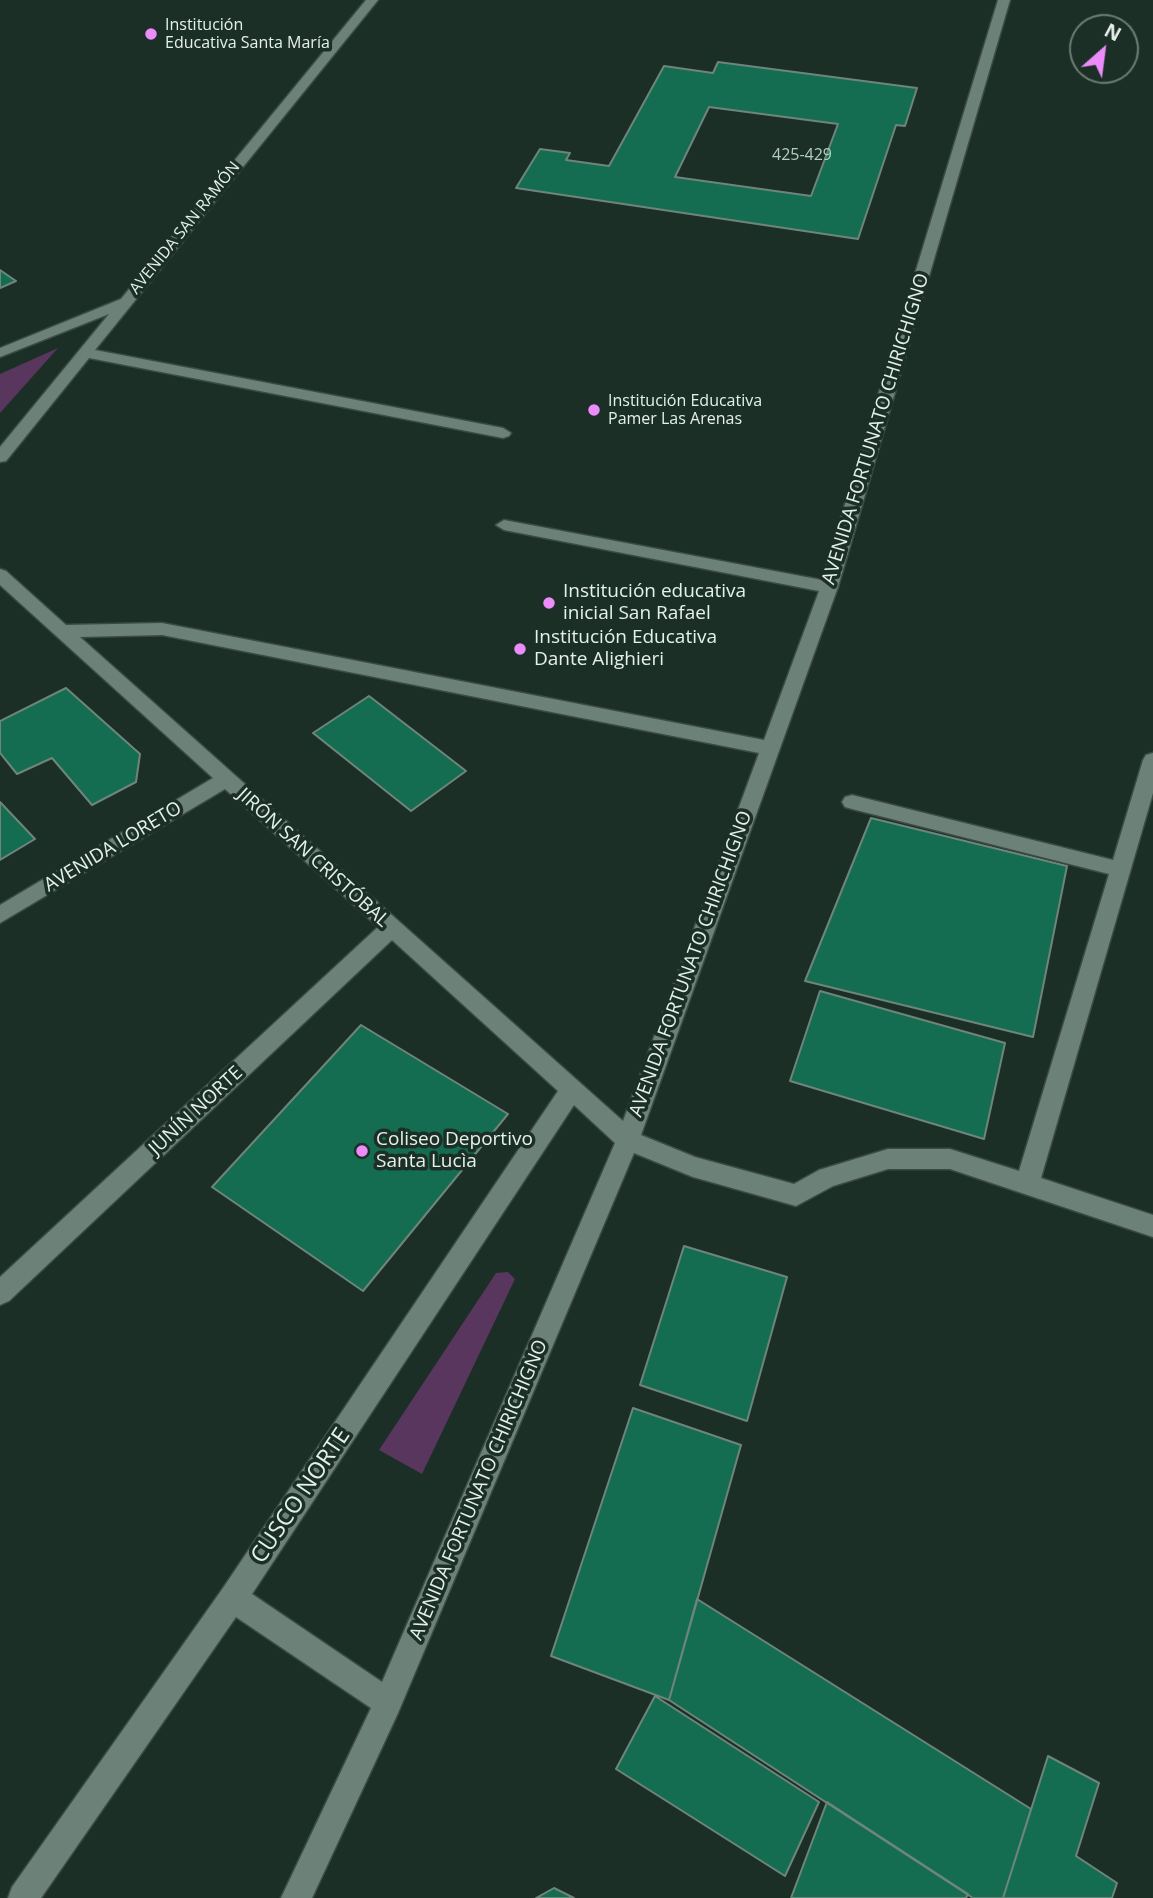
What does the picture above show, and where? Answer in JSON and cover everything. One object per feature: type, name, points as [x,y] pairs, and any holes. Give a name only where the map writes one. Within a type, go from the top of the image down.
[{"type":"street","name":"AVENIDA SAN RAMÓN","points":[[0,457],[372,0]]},
{"type":"street","name":"AVENIDA FORTUNATO CHIRICHIGNO","points":[[296,1898],[388,1703],[628,1140],[829,587],[1004,0]]},
{"type":"street","points":[[0,353],[124,302]]},
{"type":"street","points":[[83,352],[503,433]]},
{"type":"street","points":[[503,525],[829,587]]},
{"type":"street","name":"JIRÓN SAN CRISTÓBAL","points":[[0,575],[628,1140],[693,1167],[796,1195],[827,1177],[888,1159],[950,1159],[1153,1226]]},
{"type":"street","points":[[61,631],[162,629],[770,748]]},
{"type":"street","points":[[1027,1185],[1153,760]]},
{"type":"street","name":"AVENIDA LORETO","points":[[0,915],[227,779]]},
{"type":"street","points":[[852,802],[1121,869]]},
{"type":"street","name":"JUNÍN NORTE","points":[[0,1293],[391,928]]},
{"type":"street","name":"CUSCO NORTE","points":[[23,1898],[233,1598],[572,1089]]},
{"type":"street","points":[[233,1598],[388,1703]]},
{"type":"shaded area","points":[[58,348],[0,413],[0,374]]},
{"type":"shaded area","points":[[508,1272],[515,1279],[422,1474],[379,1450],[496,1273]]},
{"type":"building","points":[[718,62],[917,88],[905,126],[896,125],[858,239],[516,188],[540,149],[570,153],[566,160],[609,166],[664,66],[713,73]],"holes":[[[709,107],[838,124],[811,196],[675,177]]]},
{"type":"building","points":[[0,270],[16,281],[0,288]]},
{"type":"building","points":[[66,688],[140,754],[136,782],[92,805],[52,758],[17,774],[0,753],[0,721]]},
{"type":"building","points":[[369,696],[466,771],[411,811],[313,733]]},
{"type":"building","points":[[0,802],[35,839],[0,860]]},
{"type":"building","points":[[871,818],[1067,866],[1033,1037],[805,981]]},
{"type":"building","points":[[820,991],[1005,1043],[984,1139],[790,1081]]},
{"type":"building","name":"Coliseo Deportivo Santa Lucìa","points":[[361,1025],[508,1114],[363,1291],[212,1187]]},
{"type":"building","points":[[684,1246],[787,1277],[747,1421],[640,1385]]},
{"type":"building","points":[[633,1408],[741,1445],[669,1700],[551,1656]]},
{"type":"building","points":[[697,1599],[1031,1809],[1003,1898],[973,1898],[669,1700]]},
{"type":"building","points":[[655,1696],[819,1802],[785,1876],[616,1769]]},
{"type":"building","points":[[1048,1756],[1099,1783],[1076,1856],[1117,1883],[1112,1898],[1003,1898]]},
{"type":"building","points":[[827,1802],[968,1894],[966,1898],[791,1898]]},
{"type":"building","points":[[554,1888],[574,1898],[536,1898]]},
{"type":"place","name":"Institución Educativa Santa María","points":[[151,34]]},
{"type":"place","name":"Institución Educativa Pamer Las Arenas","points":[[594,410]]},
{"type":"place","name":"Institución educativa inicial San Rafael","points":[[549,603]]},
{"type":"place","name":"Institución Educativa Dante Alighieri","points":[[520,649]]},
{"type":"place","name":"Coliseo Deportivo Santa Lucìa","points":[[362,1151]]}]
